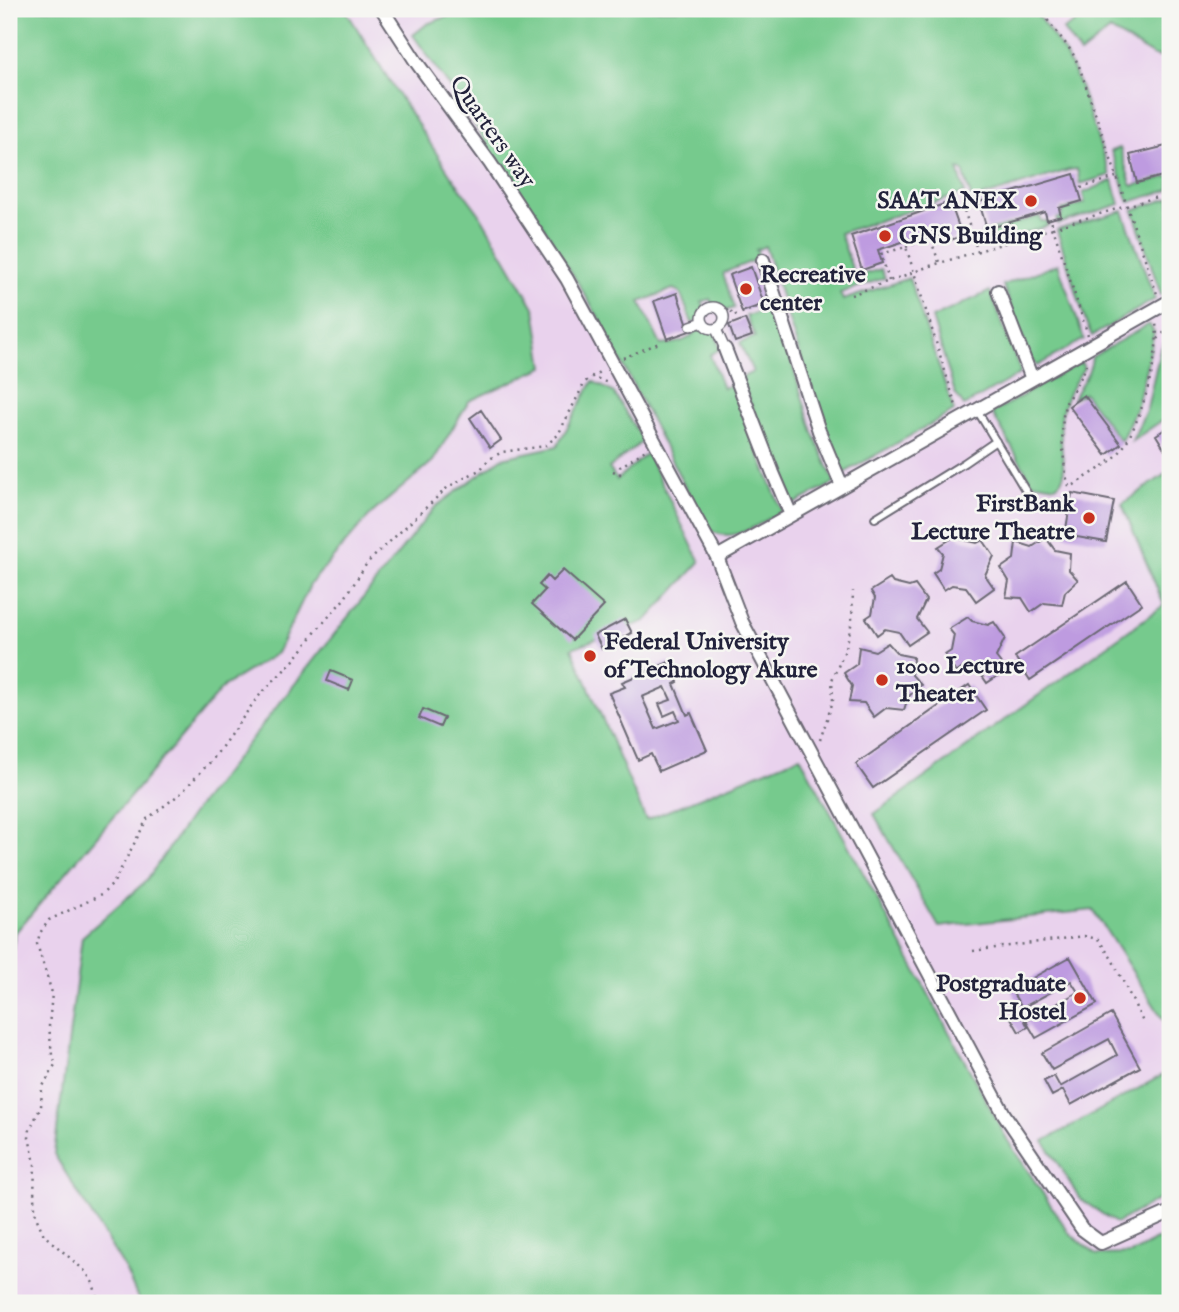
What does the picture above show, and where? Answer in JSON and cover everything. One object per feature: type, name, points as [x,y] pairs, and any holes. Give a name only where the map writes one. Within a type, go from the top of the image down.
[{"type":"street","name":"Quarters way","points":[[382,9],[567,279],[716,557],[742,621],[1004,1114],[1082,1229],[1101,1243],[1170,1212]]},
{"type":"street","points":[[763,260],[819,431],[842,486]]},
{"type":"street","points":[[998,291],[1032,379]]},
{"type":"street","points":[[708,305],[720,310],[724,315],[721,326],[716,328],[711,329],[703,322],[708,305]]},
{"type":"street","points":[[716,557],[1162,306]]},
{"type":"street","points":[[691,326],[703,322]]},
{"type":"street","points":[[716,328],[791,514]]},
{"type":"lane","points":[[977,410],[1030,498]]},
{"type":"lane","points":[[875,518],[996,441]]},
{"type":"path","points":[[1039,9],[1072,52],[1079,66],[1162,306],[1158,339],[1144,400],[1130,437],[1117,455],[1069,486],[1062,422],[1064,406],[1086,370],[1088,347],[1051,220]]},
{"type":"path","points":[[1081,188],[1116,177]]},
{"type":"path","points":[[851,295],[940,263],[1170,193]]},
{"type":"path","points":[[962,204],[978,252]]},
{"type":"path","points":[[889,281],[881,254],[930,238],[940,263]]},
{"type":"path","points":[[906,247],[952,398],[962,418]]},
{"type":"path","points":[[724,315],[734,311],[736,315],[776,302]]},
{"type":"path","points":[[1158,339],[1170,326]]},
{"type":"path","points":[[99,1303],[93,1283],[86,1272],[44,1235],[36,1217],[36,1163],[29,1138],[30,1129],[41,1107],[42,1088],[56,1063],[52,1055],[48,1026],[52,993],[37,944],[40,933],[49,920],[101,895],[113,884],[147,819],[181,793],[213,759],[245,712],[295,659],[345,598],[367,563],[448,487],[481,468],[488,460],[502,452],[545,446],[558,435],[577,396],[591,376],[623,358],[659,343]]},
{"type":"path","points":[[591,376],[613,386]]},
{"type":"path","points":[[613,471],[620,474],[620,467],[648,448]]},
{"type":"path","points":[[820,740],[833,701],[832,680],[846,648],[852,621],[853,591]]},
{"type":"path","points":[[973,951],[1084,936],[1098,939],[1118,970],[1144,1024]]},
{"type":"shaded area","name":"Federal University of Technology Akure","points":[[9,9],[1170,9],[1170,1303],[9,1303]]},
{"type":"green space","points":[[9,9],[345,9],[450,174],[479,213],[535,309],[544,367],[469,401],[433,461],[371,514],[311,583],[277,653],[224,686],[15,933],[9,967]]},
{"type":"green space","points":[[468,9],[1033,9],[1064,52],[1079,84],[1110,175],[1080,184],[1077,169],[1069,170],[972,200],[963,170],[958,169],[965,193],[840,233],[855,277],[881,269],[885,278],[840,293],[843,300],[909,278],[954,411],[842,474],[808,380],[765,246],[756,250],[760,258],[723,273],[734,308],[725,311],[720,305],[713,305],[710,299],[702,302],[705,308],[698,321],[692,323],[680,292],[673,289],[640,302],[661,345],[683,341],[703,326],[706,332],[715,332],[720,349],[710,355],[723,388],[731,385],[782,511],[744,532],[725,535],[716,533],[706,528],[600,320],[546,230],[517,192],[457,97],[413,35],[427,24]]},
{"type":"green space","points":[[1116,9],[1170,9],[1170,52],[1165,58],[1154,56],[1110,30],[1080,54],[1063,30],[1084,17],[1098,17]]},
{"type":"green space","points":[[1120,148],[1133,186],[1170,176],[1170,190],[1129,202],[1111,151]]},
{"type":"green space","points":[[1113,180],[1120,204],[1058,224],[1057,219],[1062,216],[1062,210],[1085,203],[1083,193]]},
{"type":"green space","points":[[1170,198],[1170,290],[1161,295],[1133,210]]},
{"type":"green space","points":[[1123,211],[1155,299],[1092,336],[1057,230]]},
{"type":"green space","points":[[1040,216],[1041,221],[1049,224],[1047,226],[986,246],[982,233]]},
{"type":"green space","points":[[1058,264],[1084,339],[1037,366],[1030,357],[1003,285]]},
{"type":"green space","points":[[990,291],[1021,373],[964,406],[955,393],[932,318]]},
{"type":"green space","points":[[772,307],[813,432],[835,483],[792,505],[740,378],[753,372],[740,343],[755,337],[746,316]]},
{"type":"green space","points":[[1149,324],[1154,332],[1137,406],[1121,441],[1084,393],[1073,399],[1087,374],[1092,357]]},
{"type":"green space","points":[[1170,335],[1170,415],[1132,441],[1147,408],[1160,350]]},
{"type":"green space","points":[[1081,362],[1084,368],[1068,396],[1061,418],[1064,474],[1056,486],[1032,482],[992,413]]},
{"type":"green space","points":[[593,381],[614,393],[643,441],[609,468],[617,480],[647,453],[700,562],[646,621],[572,648],[646,820],[800,756],[1008,1141],[1070,1234],[1097,1255],[1130,1254],[1170,1233],[1170,1303],[140,1303],[125,1269],[54,1154],[82,937],[146,881],[195,810],[435,507],[502,458],[557,446]]},
{"type":"green space","points":[[1170,471],[1170,1030],[1093,910],[939,927],[874,814],[1164,605],[1122,504]]},
{"type":"green space","points":[[1170,1071],[1170,1193],[1116,1223],[1080,1199],[1044,1141]]},
{"type":"building","points":[[1170,145],[1170,174],[1137,183],[1130,155]]},
{"type":"building","name":"SAAT ANEX","points":[[1074,174],[1082,201],[1059,208],[1061,216],[1047,220],[1045,212],[987,229],[979,202]]},
{"type":"building","name":"GNS Building","points":[[950,202],[962,236],[942,243],[938,230],[878,250],[882,263],[862,270],[851,236]]},
{"type":"building","name":"Recreative center","points":[[751,267],[764,304],[742,312],[729,275]]},
{"type":"building","points":[[677,293],[690,331],[667,339],[654,301]]},
{"type":"building","points":[[745,319],[752,336],[735,342],[729,325]]},
{"type":"building","points":[[1084,395],[1121,444],[1106,455],[1069,406]]},
{"type":"building","points":[[481,410],[501,440],[490,448],[470,418]]},
{"type":"building","points":[[1170,426],[1170,458],[1156,435]]},
{"type":"building","name":"FirstBank Lecture Theatre","points":[[1072,493],[1114,501],[1106,542],[1065,535]]},
{"type":"building","name":"1000 Lecture Theater","points":[[957,535],[961,539],[977,543],[983,540],[994,556],[985,575],[994,588],[976,601],[966,587],[952,585],[944,590],[933,573],[939,569],[943,553],[938,547]]},
{"type":"building","name":"1000 Lecture Theater","points":[[1046,538],[1055,550],[1070,553],[1069,570],[1078,580],[1065,592],[1062,605],[1044,603],[1031,612],[1022,598],[1006,597],[1009,581],[1001,568],[1014,559],[1016,542],[1032,547]]},
{"type":"building","points":[[563,570],[604,606],[572,640],[532,604],[545,590],[539,585],[547,576],[552,581]]},
{"type":"building","name":"1000 Lecture Theater","points":[[890,579],[893,583],[909,587],[915,585],[926,600],[917,619],[927,632],[908,645],[899,632],[885,629],[877,635],[866,618],[872,614],[875,598],[871,591]]},
{"type":"building","points":[[1127,581],[1142,604],[1030,680],[1015,657]]},
{"type":"building","name":"1000 Lecture Theater","points":[[968,617],[972,621],[988,625],[994,622],[1005,638],[996,657],[1006,670],[987,683],[978,670],[964,667],[956,673],[945,655],[951,651],[954,635],[949,629]]},
{"type":"building","points":[[625,619],[632,633],[602,649],[595,635]]},
{"type":"building","name":"1000 Lecture Theater","points":[[888,643],[898,654],[913,657],[912,675],[921,685],[908,697],[904,710],[886,708],[874,717],[864,703],[849,702],[852,686],[844,673],[857,664],[859,647],[875,651]]},
{"type":"building","points":[[669,662],[678,682],[674,684],[687,715],[691,713],[707,750],[659,771],[651,754],[638,760],[609,693],[625,687],[622,682]],"holes":[[[665,687],[671,700],[659,704],[664,716],[675,711],[679,720],[656,729],[642,697]]]},
{"type":"building","points":[[331,671],[353,680],[349,690],[327,681]]},
{"type":"building","points":[[969,685],[986,710],[873,788],[856,764]]},
{"type":"building","points":[[423,709],[444,718],[440,727],[419,718]]},
{"type":"building","name":"Postgraduate Hostel","points":[[1070,957],[1097,1004],[1036,1038],[1026,1021],[1078,992],[1071,981],[1022,1008],[1011,990]]},
{"type":"building","points":[[1021,1013],[1028,1027],[1019,1032],[1011,1018]]},
{"type":"building","points":[[1111,1014],[1140,1067],[1071,1105],[1063,1090],[1052,1096],[1044,1081],[1054,1076],[1060,1087],[1117,1055],[1109,1039],[1052,1070],[1042,1053]]},
{"type":"place","name":"SAAT ANEX","points":[[1031,201]]},
{"type":"place","name":"GNS Building","points":[[885,236]]},
{"type":"place","name":"Recreative center","points":[[746,289]]},
{"type":"place","name":"FirstBank Lecture Theatre","points":[[1089,518]]},
{"type":"place","name":"Federal University of Technology Akure","points":[[590,656]]},
{"type":"place","name":"1000 Lecture Theater","points":[[882,680]]},
{"type":"place","name":"Postgraduate Hostel","points":[[1080,998]]}]
